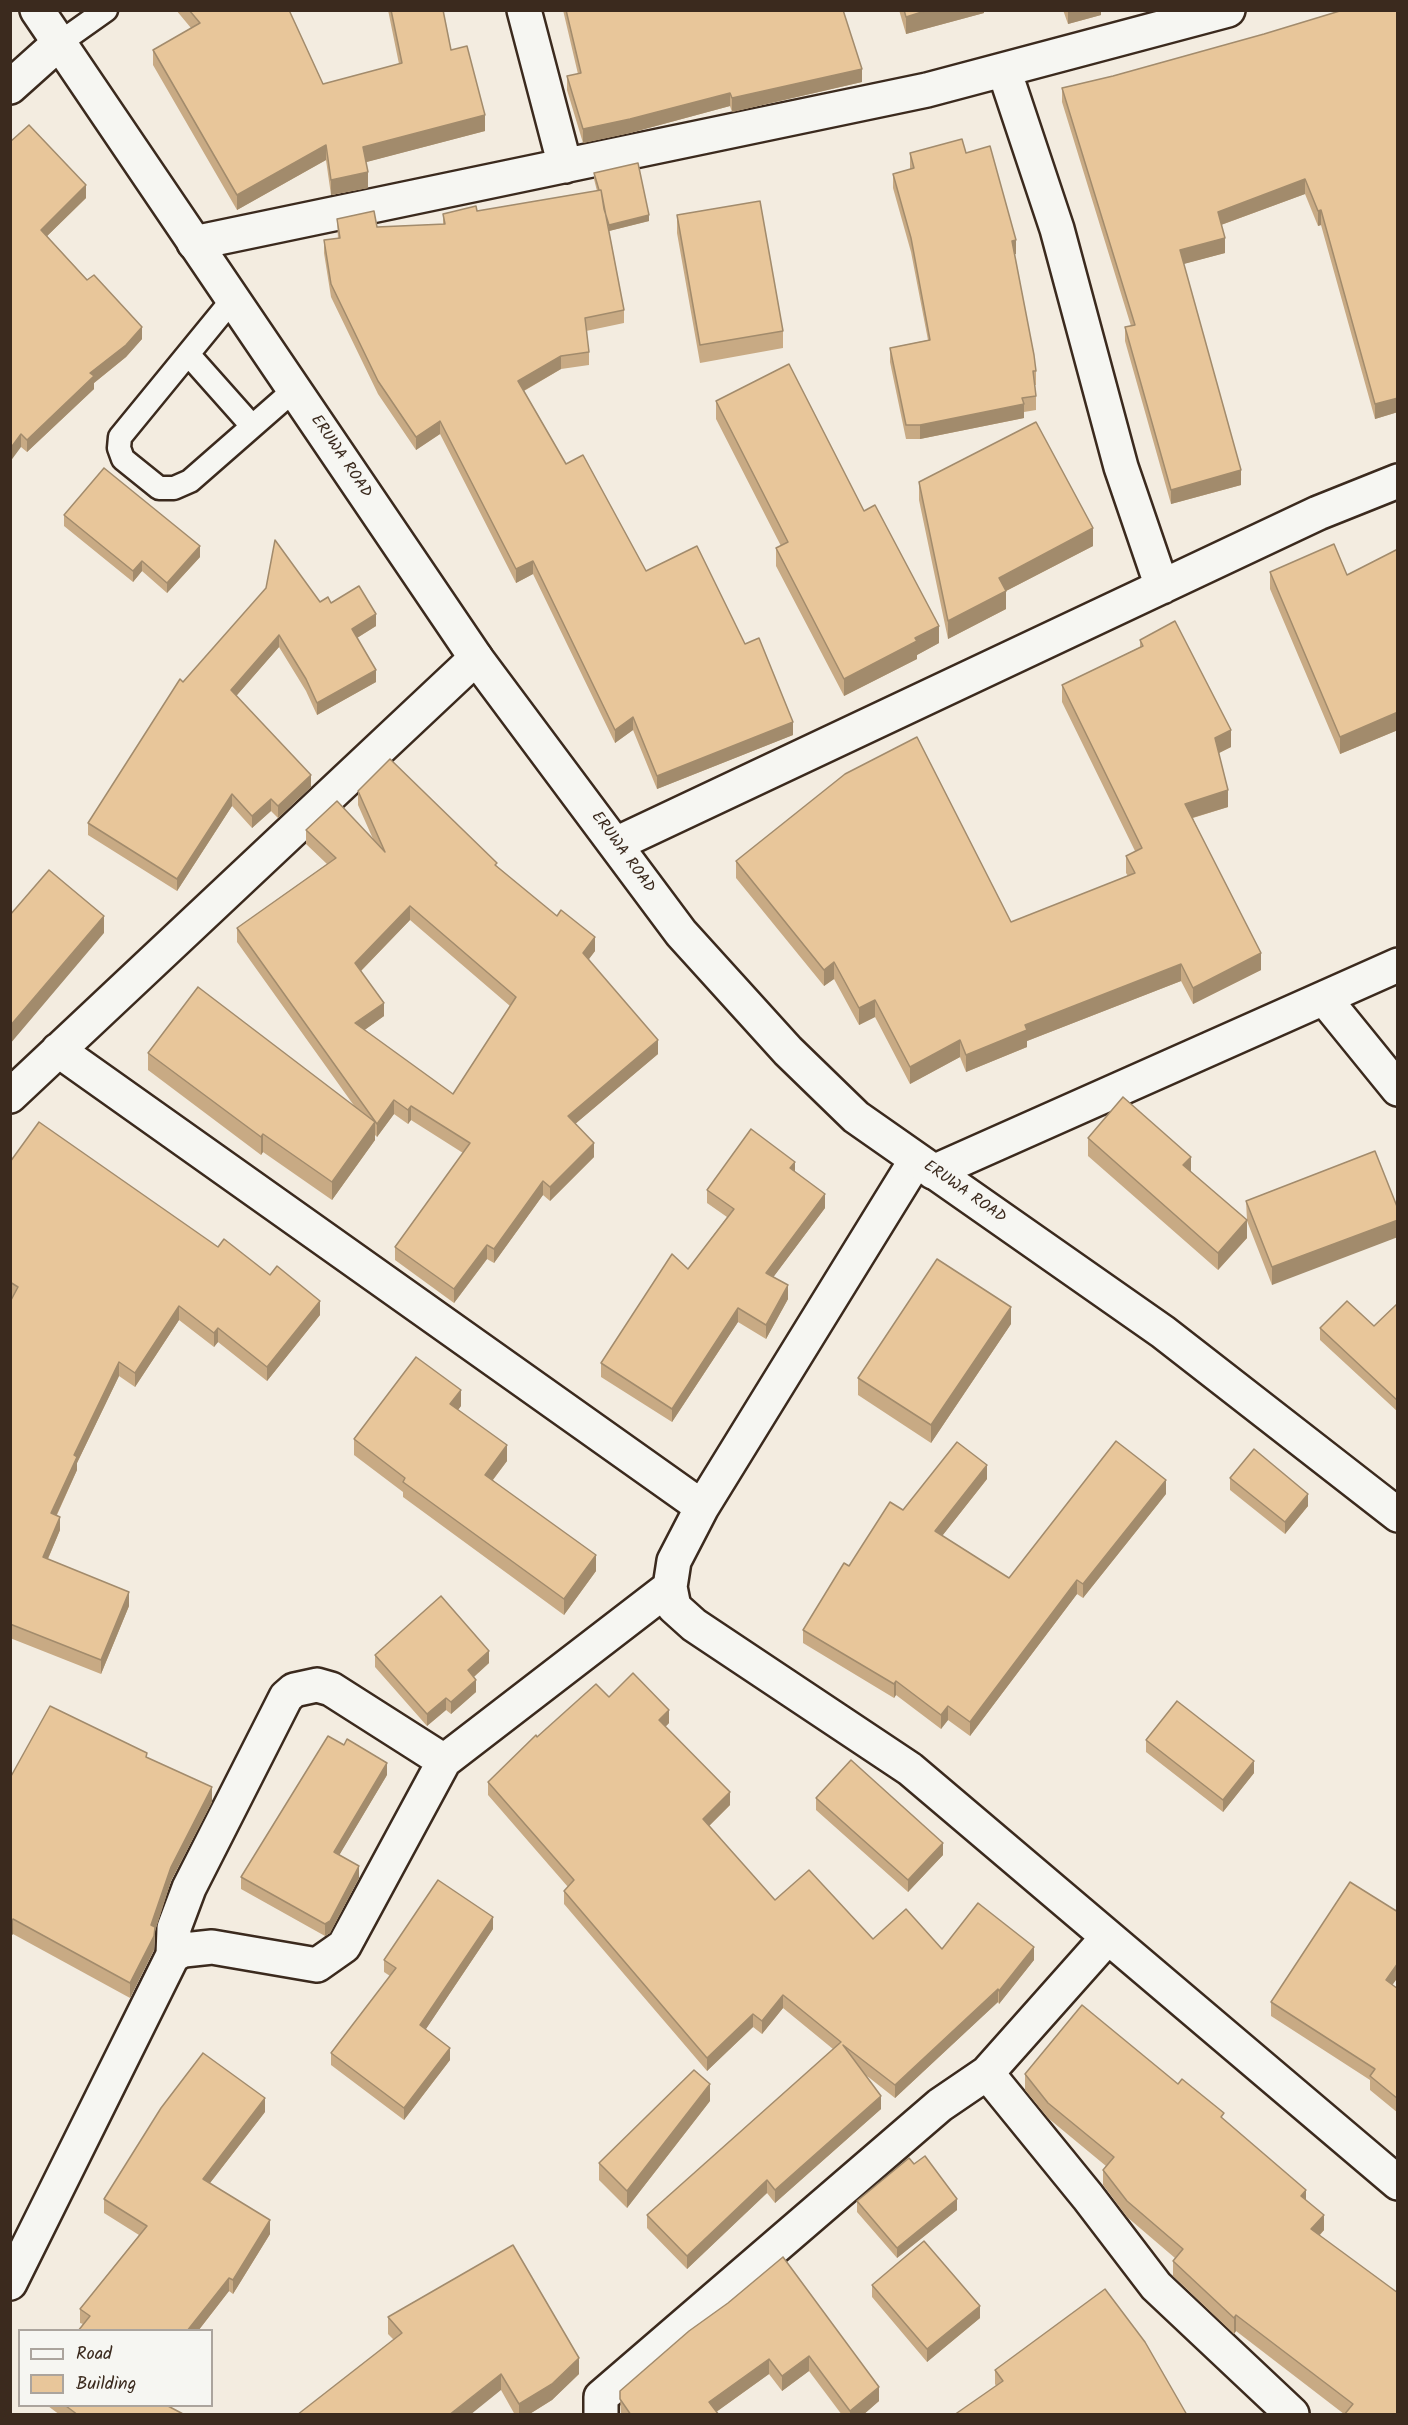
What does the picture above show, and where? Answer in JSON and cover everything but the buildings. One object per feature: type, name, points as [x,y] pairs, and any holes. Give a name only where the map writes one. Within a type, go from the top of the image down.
[{"type":"street","name":"ERUWA ROAD","points":[[37,10],[476,658],[681,933],[788,1051],[856,1117],[1163,1332],[1398,1515]]},
{"type":"street","points":[[524,10],[565,166]]},
{"type":"street","points":[[194,243],[927,90],[1228,10]]},
{"type":"street","points":[[10,87],[58,44]]},
{"type":"street","points":[[1004,70],[1057,229],[1121,467],[1162,586]]},
{"type":"street","points":[[616,844],[1318,513],[1398,481]]},
{"type":"street","points":[[10,1096],[476,658]]},
{"type":"street","points":[[1398,965],[925,1166],[702,1507],[674,1561],[670,1587],[674,1607],[694,1625],[910,1769],[1398,2182]]},
{"type":"street","points":[[1324,998],[1398,1089]]},
{"type":"street","points":[[58,1050],[702,1507]]},
{"type":"street","points":[[173,1955],[184,1950],[212,1947],[317,1965],[335,1953],[344,1946],[444,1761],[670,1587]]},
{"type":"street","points":[[10,2283],[173,1955],[174,1928],[189,1888],[286,1697],[294,1690],[317,1685],[331,1689],[444,1761]]},
{"type":"street","points":[[601,2415],[601,2397],[940,2105],[987,2073],[1108,1937]]},
{"type":"street","points":[[987,2073],[1156,2286],[1292,2415]]},
{"type":"lane","points":[[58,44],[106,10]]},
{"type":"lane","points":[[233,298],[120,436],[119,448],[123,459],[159,488],[174,488],[190,481],[294,390]]},
{"type":"lane","points":[[188,354],[252,426]]}]
